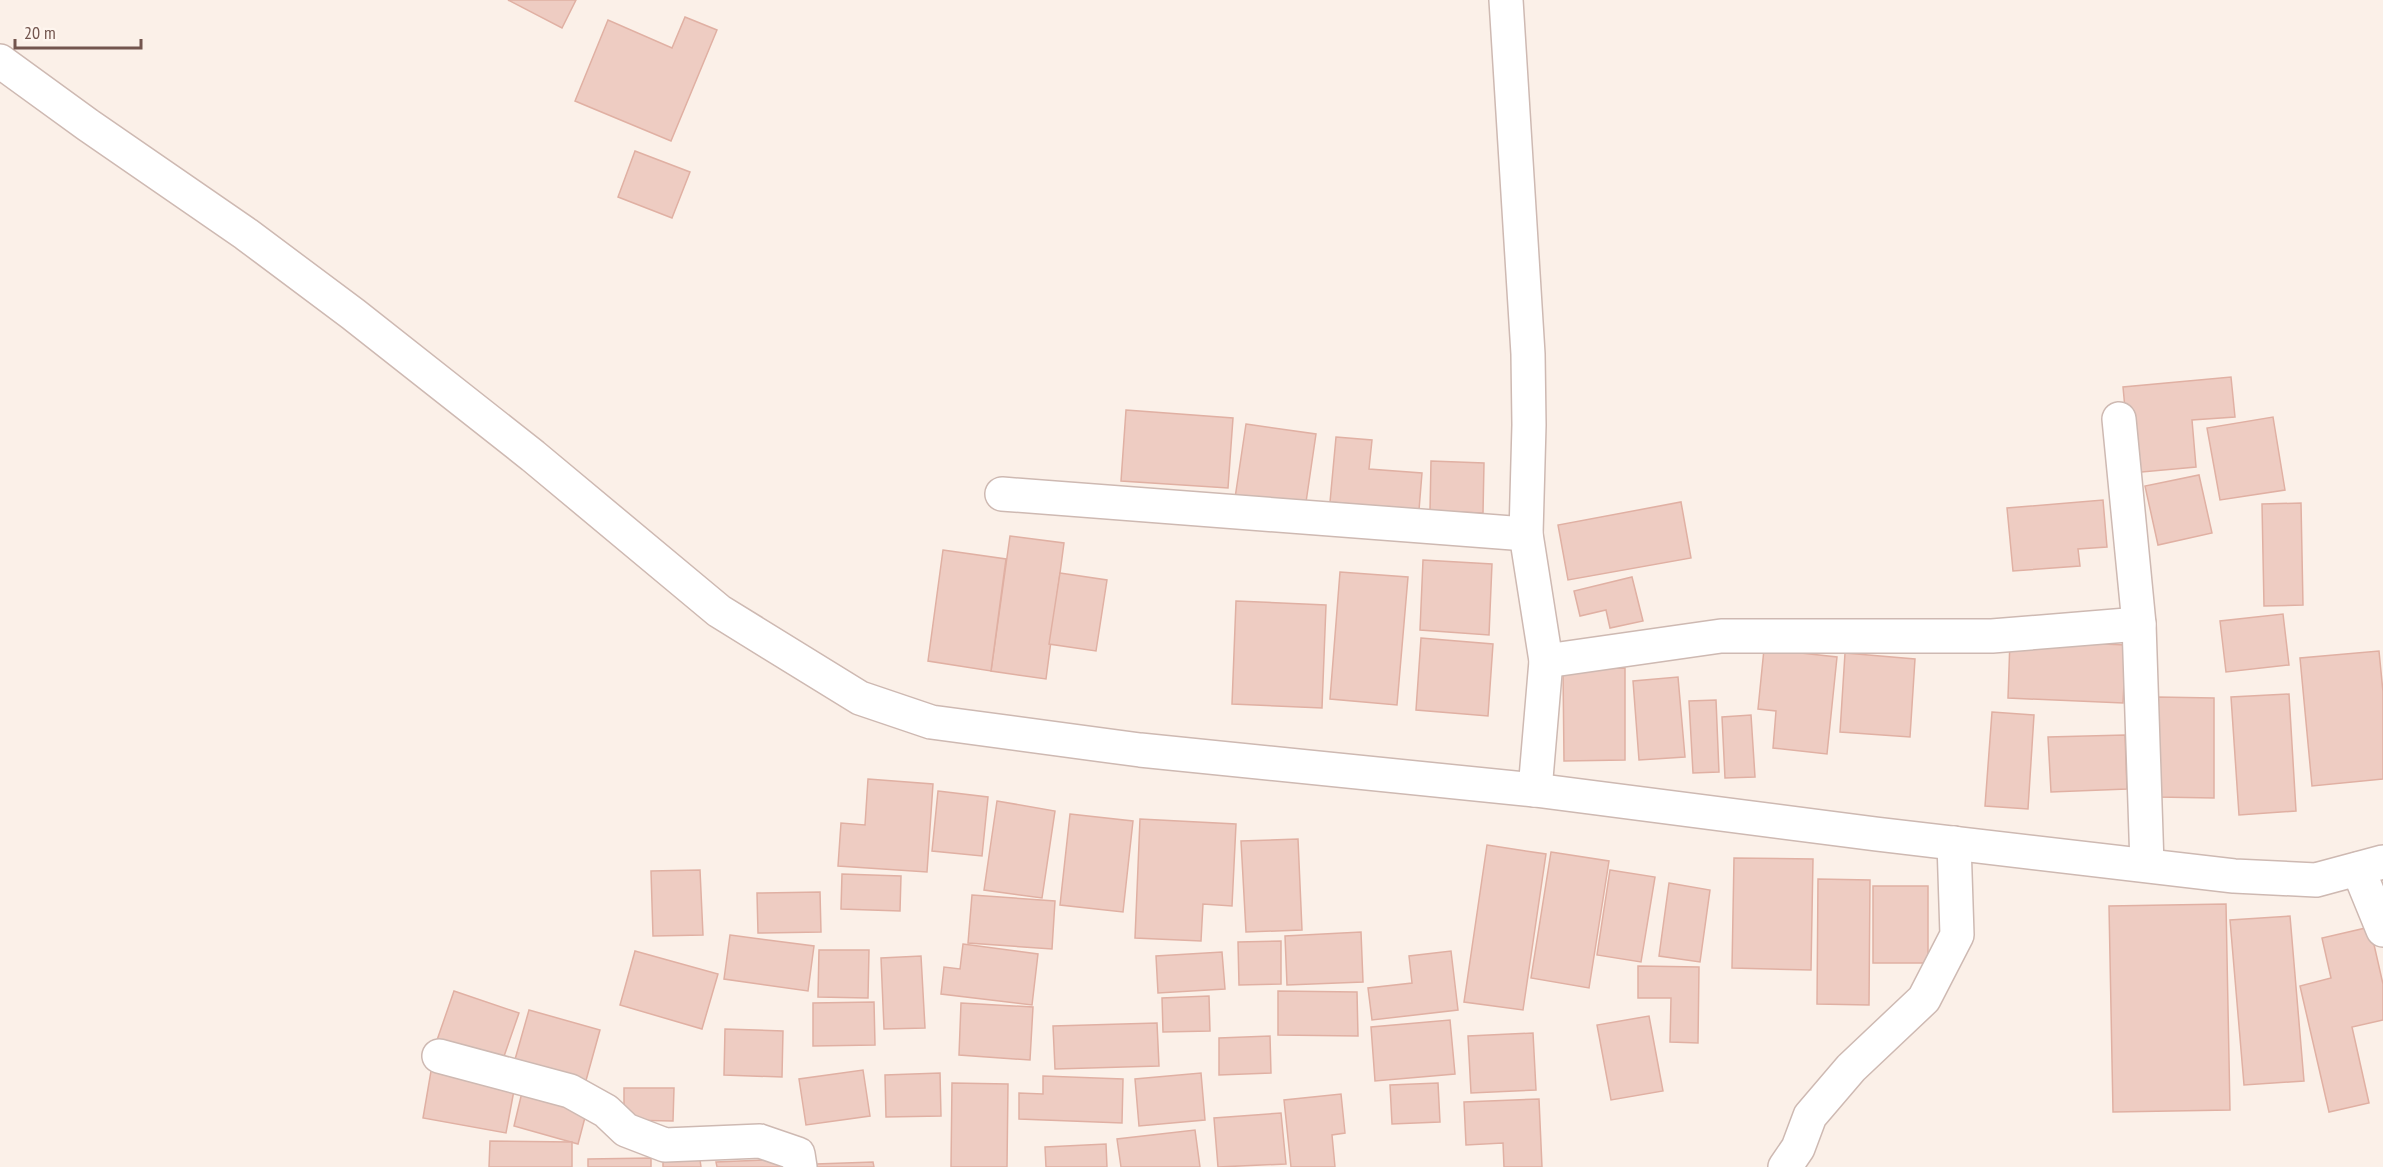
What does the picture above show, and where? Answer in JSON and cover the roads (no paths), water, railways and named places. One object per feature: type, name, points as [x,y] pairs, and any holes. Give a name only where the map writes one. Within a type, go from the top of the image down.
[{"type":"street","points":[[1506,0],[1528,354],[1526,534],[1546,661],[1535,790]]},
{"type":"street","points":[[0,61],[246,234],[353,314],[533,456],[719,611],[860,698],[931,722],[1140,750],[1535,790],[2234,876],[2316,880],[2371,866],[2383,930]]},
{"type":"street","points":[[2119,419],[2139,624],[2147,865]]},
{"type":"street","points":[[1002,494],[1526,534]]},
{"type":"street","points":[[1546,661],[1721,636],[1992,636],[2139,624]]},
{"type":"street","points":[[1785,1167],[1798,1148],[1810,1116],[1851,1068],[1924,999],[1956,935],[1954,843]]},
{"type":"street","points":[[439,1056],[570,1090],[606,1112],[626,1130],[665,1145],[760,1141],[798,1154],[800,1167]]}]
